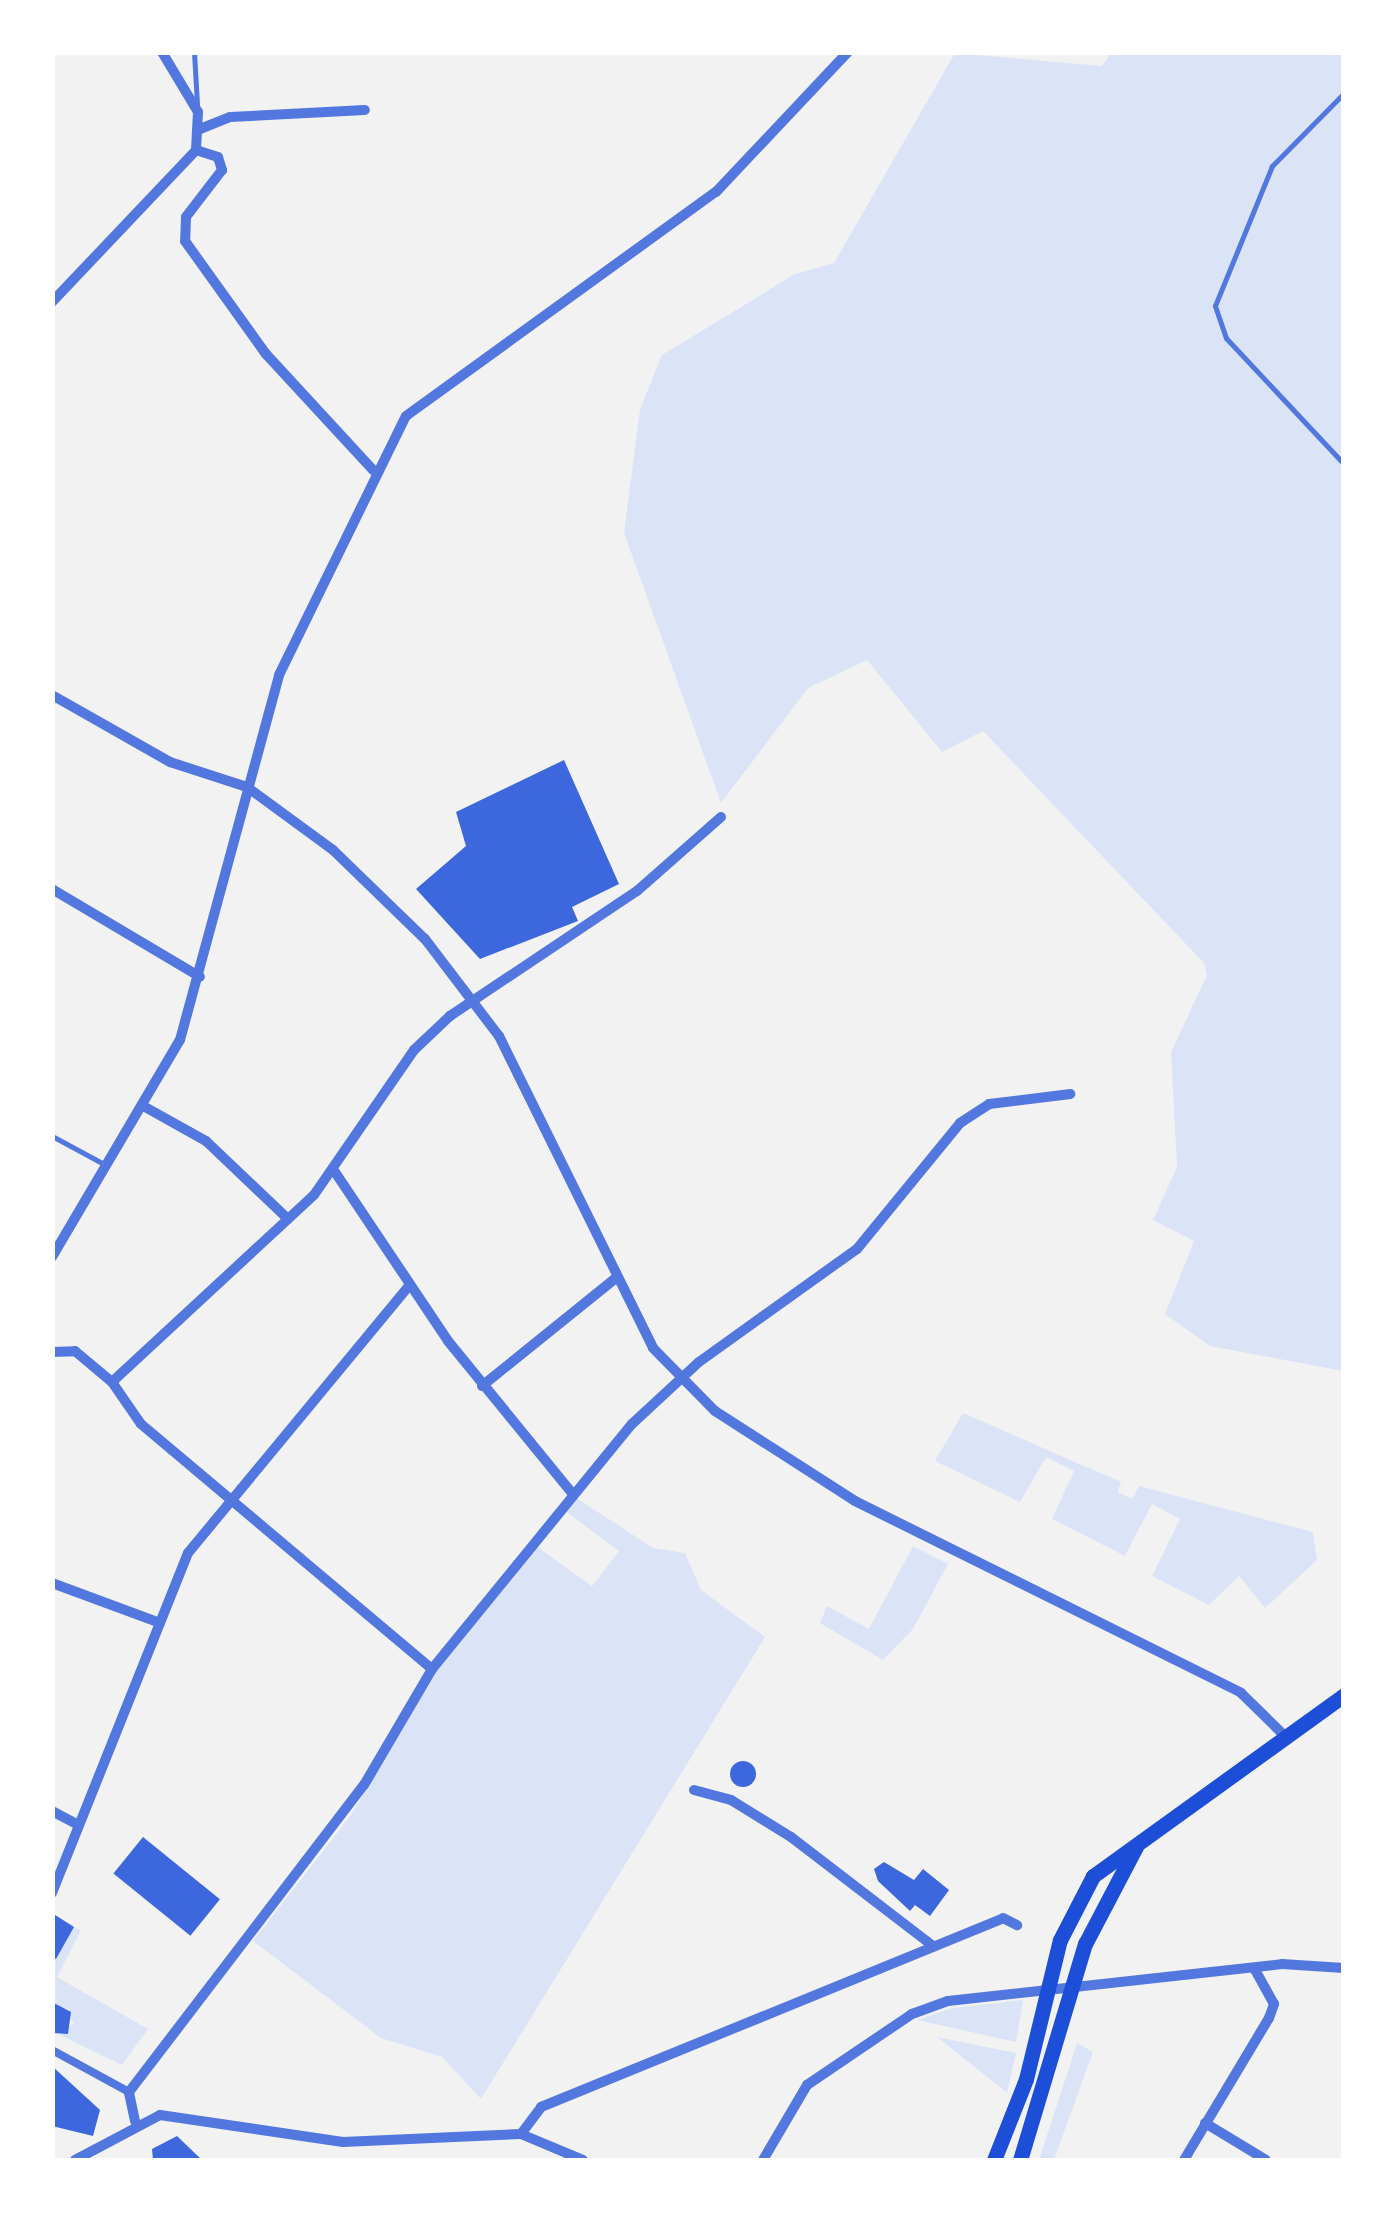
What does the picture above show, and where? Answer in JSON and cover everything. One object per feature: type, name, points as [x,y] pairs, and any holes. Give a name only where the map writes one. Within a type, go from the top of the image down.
[{"type":"main road","points":[[994,2160],[1060,1940],[1092,1876],[1344,1695]]},
{"type":"main road","points":[[1020,2160],[1085,1944],[1136,1847]]},
{"type":"street","points":[[52,302],[196,150],[200,129],[196,106],[162,52]]},
{"type":"street","points":[[52,1257],[145,1106],[200,977],[279,675],[373,470],[406,416],[440,385],[716,192],[848,52]]},
{"type":"street","points":[[200,129],[230,117],[365,110]]},
{"type":"street","points":[[196,150],[218,157],[222,170],[186,217],[184,240],[266,354],[373,470]]},
{"type":"street","points":[[52,696],[170,762],[247,787],[333,850],[472,996],[534,1101],[616,1278],[679,1380],[855,1501],[1241,1693],[1286,1737]]},
{"type":"street","points":[[112,1382],[334,1172],[414,1050],[472,996],[637,892],[721,817]]},
{"type":"street","points":[[52,889],[200,977]]},
{"type":"street","points":[[135,2121],[130,2092],[364,1785],[432,1669],[571,1492],[679,1380],[858,1249],[960,1123],[989,1104],[1070,1094]]},
{"type":"street","points":[[145,1106],[206,1141],[288,1219]]},
{"type":"street","points":[[334,1172],[408,1286],[482,1386],[571,1492]]},
{"type":"street","points":[[482,1386],[616,1278]]},
{"type":"street","points":[[52,1893],[76,1824],[188,1553],[408,1286]]},
{"type":"street","points":[[52,1352],[75,1351],[112,1382],[141,1424],[232,1496],[432,1669]]},
{"type":"street","points":[[52,1583],[160,1623]]},
{"type":"street","points":[[694,1790],[732,1800],[790,1838],[932,1946]]},
{"type":"street","points":[[52,1811],[76,1824]]},
{"type":"street","points":[[521,2134],[542,2107],[1003,1918],[1017,1925]]},
{"type":"street","points":[[763,2160],[807,2085],[912,2014],[948,2002],[1255,1970],[1344,1968]]},
{"type":"street","points":[[1184,2160],[1274,2004],[1255,1970]]},
{"type":"street","points":[[52,2050],[130,2092]]},
{"type":"street","points":[[76,2160],[135,2121],[160,2115],[343,2142],[521,2134],[583,2160]]},
{"type":"street","points":[[1205,2123],[1266,2160]]},
{"type":"lane","points":[[194,52],[203,89],[196,106]]},
{"type":"lane","points":[[1344,93],[1272,166],[1215,306],[1226,338],[1344,464]]},
{"type":"lane","points":[[52,1136],[106,1166]]},
{"type":"shaded area","points":[[955,53],[1102,66],[1111,53],[1343,53],[1343,1371],[1210,1346],[1165,1314],[1194,1241],[1153,1220],[1177,1167],[1171,1052],[1207,975],[1204,963],[983,731],[942,752],[867,660],[808,688],[721,803],[624,533],[640,409],[662,355],[795,274],[834,263]]},
{"type":"shaded area","points":[[963,1413],[1121,1482],[1118,1492],[1132,1499],[1139,1486],[1313,1532],[1317,1560],[1265,1608],[1239,1576],[1209,1605],[1152,1576],[1180,1519],[1152,1504],[1125,1556],[1052,1519],[1074,1471],[1046,1457],[1020,1502],[935,1461]]},
{"type":"shaded area","points":[[575,1497],[653,1548],[685,1553],[701,1590],[765,1637],[481,2099],[442,2057],[381,2038],[253,1941],[351,1815],[436,1671],[536,1546],[592,1586],[619,1551],[565,1511]]},
{"type":"shaded area","points":[[913,1546],[948,1564],[913,1629],[883,1660],[820,1623],[827,1606],[869,1629]]},
{"type":"shaded area","points":[[74,1927],[81,1930],[57,1977],[148,2029],[122,2065],[60,2035],[74,2023],[53,2002],[52,1957]]},
{"type":"shaded area","points":[[1023,2000],[1016,2042],[917,2020],[952,2008]]},
{"type":"shaded area","points":[[937,2037],[1016,2053],[1007,2093]]},
{"type":"shaded area","points":[[1077,2043],[1093,2052],[1054,2160],[1039,2160]]},
{"type":"building","points":[[564,760],[619,884],[572,907],[578,921],[480,959],[416,889],[466,846],[456,812]]},
{"type":"building","points":[[743,1761],[753,1764],[753,1784],[743,1787],[733,1784],[730,1774],[733,1764]]},
{"type":"building","points":[[143,1837],[220,1899],[190,1936],[113,1874]]},
{"type":"building","points":[[884,1862],[914,1880],[923,1869],[949,1890],[930,1916],[915,1905],[910,1911],[878,1881],[874,1869]]},
{"type":"building","points":[[52,1913],[74,1927],[56,1959],[52,1957]]},
{"type":"building","points":[[52,2002],[71,2012],[68,2034],[52,2033]]},
{"type":"building","points":[[52,2066],[100,2110],[93,2136],[52,2126]]},
{"type":"building","points":[[177,2136],[202,2160],[153,2160],[152,2149]]}]
